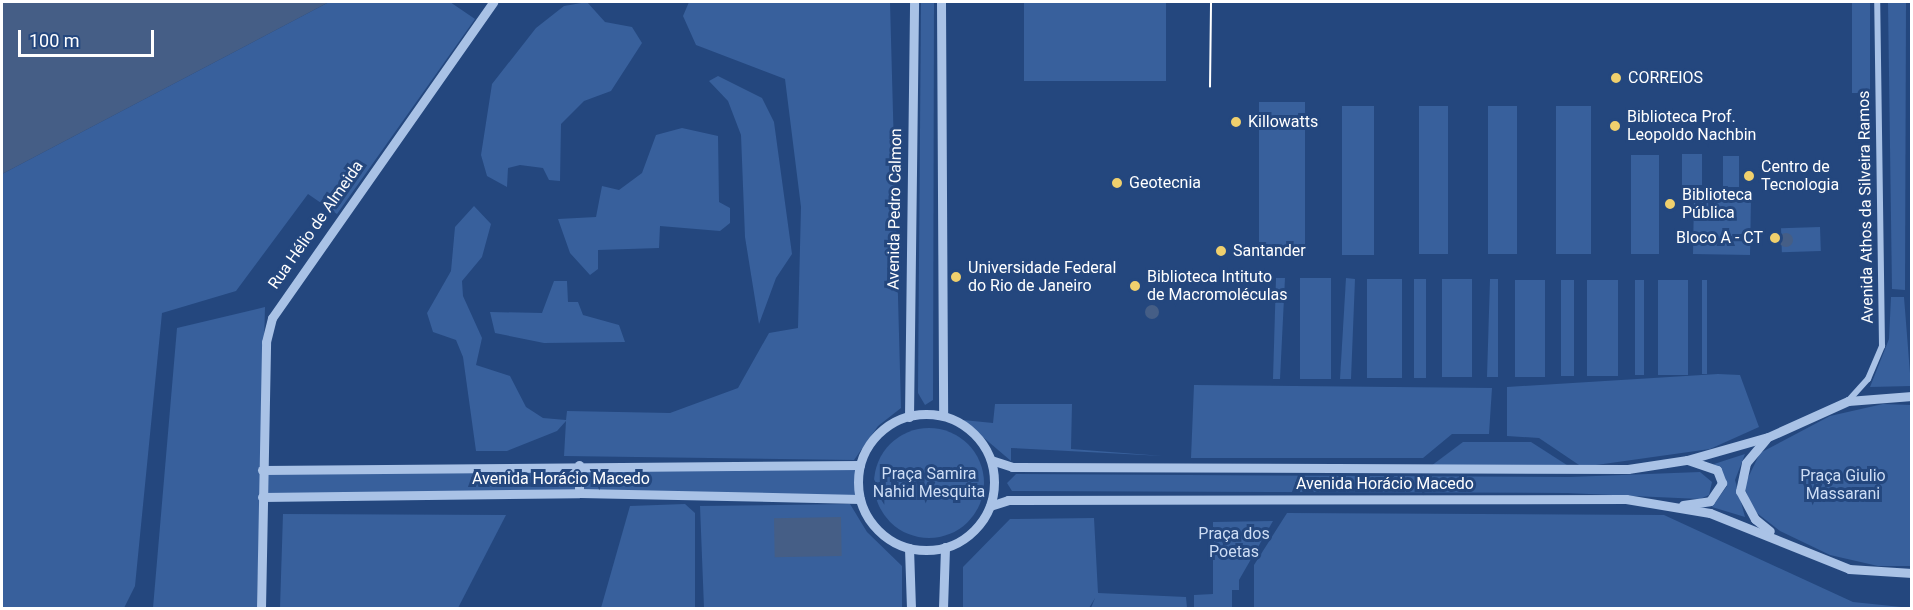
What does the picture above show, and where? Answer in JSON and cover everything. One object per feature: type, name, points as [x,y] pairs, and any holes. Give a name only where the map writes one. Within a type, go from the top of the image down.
[{"type":"street","name":"Rua Hélio de Almeida","points":[[261,609],[266,342],[272,318],[493,2]]},
{"type":"street","name":"Avenida Pedro Calmon","points":[[909,417],[914,2]]},
{"type":"street","points":[[941,2],[943,415]]},
{"type":"street","name":"Avenida Athos da Silveira Ramos","points":[[1848,401],[1868,379],[1882,346],[1877,2]]},
{"type":"street","points":[[1911,396],[1848,401],[1768,437],[1746,463],[1740,491],[1755,519],[1776,536],[1849,568],[1911,573]]},
{"type":"street","points":[[943,415],[972,432],[991,460],[990,506],[964,538],[945,547],[909,548],[878,530],[860,499],[860,465],[878,435],[909,417],[943,415]]},
{"type":"street","name":"Avenida Horácio Macedo","points":[[991,460],[1012,467],[1581,472],[1686,460],[1768,437]]},
{"type":"street","points":[[1678,506],[1710,501],[1722,483],[1717,470],[1686,460]]},
{"type":"street","name":"Avenida Horácio Macedo","points":[[262,470],[579,465],[860,465]]},
{"type":"street","points":[[579,465],[579,493]]},
{"type":"street","name":"Avenida Horácio Macedo","points":[[262,497],[579,493],[860,499]]},
{"type":"street","name":"Avenida Horácio Macedo","points":[[990,506],[1008,500],[1626,499],[1678,506],[1776,536]]},
{"type":"street","points":[[944,609],[945,547]]},
{"type":"street","points":[[909,548],[911,609]]},
{"type":"green space","points":[[329,2],[450,2],[475,19],[337,214],[308,194],[236,291],[162,313],[135,586],[124,608],[2,608],[2,174]]},
{"type":"green space","points":[[587,2],[605,22],[632,27],[642,43],[611,91],[584,101],[561,124],[560,181],[549,180],[543,168],[520,165],[508,168],[507,187],[487,176],[481,155],[492,84],[536,28],[564,6]]},
{"type":"green space","points":[[689,2],[890,2],[901,408],[878,426],[854,460],[564,456],[566,421],[557,431],[507,451],[476,451],[463,357],[456,340],[433,332],[427,313],[451,271],[455,227],[474,206],[491,224],[482,257],[462,281],[463,296],[482,338],[476,365],[510,376],[526,407],[543,418],[566,420],[567,411],[670,413],[738,388],[769,333],[798,328],[801,207],[785,79],[696,45],[683,16]]},
{"type":"green space","points":[[921,2],[934,2],[933,400],[925,405],[918,393]]},
{"type":"green space","points":[[1024,2],[1166,2],[1166,81],[1024,81]]},
{"type":"green space","points":[[1852,2],[1870,2],[1870,93],[1852,93]]},
{"type":"green space","points":[[1888,2],[1906,2],[1905,290],[1892,289]]},
{"type":"green space","points":[[718,76],[762,98],[774,122],[792,254],[776,278],[759,324],[745,237],[741,135],[728,101],[709,81]]},
{"type":"green space","points":[[1259,102],[1305,102],[1305,255],[1259,255]]},
{"type":"green space","points":[[1342,106],[1374,106],[1374,255],[1342,255]]},
{"type":"green space","points":[[1419,106],[1448,106],[1448,254],[1419,254]]},
{"type":"green space","points":[[1488,106],[1517,106],[1517,254],[1488,254]]},
{"type":"green space","points":[[1556,106],[1591,106],[1591,254],[1556,254]]},
{"type":"green space","points":[[682,128],[718,136],[719,202],[730,208],[730,223],[720,231],[660,226],[659,248],[598,250],[598,269],[590,275],[570,253],[558,219],[596,217],[602,186],[619,190],[642,173],[656,135]]},
{"type":"green space","points":[[1682,154],[1702,154],[1702,185],[1682,185]]},
{"type":"green space","points":[[1631,155],[1659,155],[1659,254],[1631,254]]},
{"type":"green space","points":[[1723,156],[1739,156],[1739,187],[1723,187]]},
{"type":"green space","points":[[1694,197],[1751,198],[1750,255],[1693,254]]},
{"type":"green space","points":[[1820,227],[1821,251],[1782,252],[1781,228]]},
{"type":"green space","points":[[1276,278],[1285,278],[1280,379],[1273,379]]},
{"type":"green space","points":[[1300,278],[1331,278],[1331,379],[1300,379]]},
{"type":"green space","points":[[1346,278],[1355,279],[1351,379],[1340,379]]},
{"type":"green space","points":[[1367,279],[1402,279],[1402,378],[1367,378]]},
{"type":"green space","points":[[1414,279],[1426,279],[1426,378],[1414,378]]},
{"type":"green space","points":[[1442,279],[1472,279],[1472,377],[1442,377]]},
{"type":"green space","points":[[1490,279],[1498,279],[1498,377],[1487,377]]},
{"type":"green space","points":[[1515,280],[1545,280],[1545,377],[1515,377]]},
{"type":"green space","points":[[1561,280],[1574,280],[1574,376],[1561,376]]},
{"type":"green space","points":[[1587,280],[1618,280],[1618,376],[1587,376]]},
{"type":"green space","points":[[1635,280],[1644,280],[1644,375],[1635,375]]},
{"type":"green space","points":[[1658,280],[1688,280],[1688,375],[1658,375]]},
{"type":"green space","points":[[1702,280],[1707,280],[1707,374],[1702,374]]},
{"type":"green space","points":[[554,281],[567,281],[568,302],[578,302],[583,315],[619,325],[625,342],[544,343],[495,333],[490,312],[542,313]]},
{"type":"green space","points":[[1891,297],[1904,297],[1911,386],[1870,387],[1889,339]]},
{"type":"green space","points":[[265,307],[257,608],[153,608],[177,328]]},
{"type":"green space","points":[[1718,374],[1740,375],[1759,427],[1710,449],[1582,467],[1539,438],[1507,436],[1507,387]]},
{"type":"green space","points":[[1194,385],[1492,388],[1489,434],[1452,434],[1423,458],[1191,458]]},
{"type":"green space","points":[[995,404],[1072,404],[1071,449],[1163,456],[1011,448],[1011,461],[963,420],[993,423]]},
{"type":"green space","name":"Praça Giulio Massarani","points":[[1883,404],[1911,405],[1911,566],[1878,566],[1830,555],[1780,531],[1753,510],[1744,486],[1760,453],[1830,416]]},
{"type":"green space","name":"Praça Samira Nahid Mesquita","points":[[929,428],[950,432],[968,444],[980,462],[984,483],[980,504],[968,522],[950,534],[929,538],[908,534],[890,522],[878,504],[874,483],[878,462],[890,444],[908,432]]},
{"type":"green space","points":[[1463,442],[1531,442],[1570,467],[1427,469]]},
{"type":"green space","points":[[1745,454],[1735,480],[1745,517],[1712,507],[1727,486],[1714,464]]},
{"type":"green space","points":[[860,465],[860,499],[579,493],[262,497],[262,470]]},
{"type":"green space","points":[[1700,472],[1712,482],[1709,495],[1700,499],[1567,493],[1012,491],[1007,483],[1016,474],[1570,477]]},
{"type":"green space","points":[[685,504],[695,513],[695,608],[601,608],[630,506]]},
{"type":"green space","points":[[850,504],[867,532],[902,566],[902,608],[704,608],[700,506]]},
{"type":"green space","points":[[1287,513],[1664,515],[1853,602],[1911,608],[1254,608],[1254,565]]},
{"type":"green space","points":[[283,514],[506,515],[458,608],[280,608]]},
{"type":"green space","points":[[1094,518],[1098,593],[1186,597],[1187,608],[1091,608],[1095,598],[1089,608],[963,608],[963,567],[1010,519]]},
{"type":"green space","name":"Praça dos Poetas","points":[[1273,521],[1239,580],[1239,590],[1232,590],[1232,608],[1194,608],[1194,595],[1213,594],[1213,522]]},
{"type":"shaded area","points":[[2,2],[329,2],[2,174]]},
{"type":"shaded area","points":[[1783,233],[1789,233],[1793,240],[1789,247],[1783,247],[1779,243],[1779,237]]},
{"type":"shaded area","points":[[1149,305],[1155,305],[1159,312],[1155,319],[1149,319],[1145,315],[1145,309]]},
{"type":"shaded area","points":[[841,517],[842,556],[775,557],[774,518]]},
{"type":"tram line","points":[[1210,87],[1211,2]]},
{"type":"place","name":"CORREIOS","points":[[1616,78]]},
{"type":"place","name":"Killowatts","points":[[1236,122]]},
{"type":"place","name":"Biblioteca Prof. Leopoldo Nachbin","points":[[1615,126]]},
{"type":"place","name":"Centro de Tecnologia","points":[[1749,176]]},
{"type":"place","name":"Geotecnia","points":[[1117,183]]},
{"type":"place","name":"Biblioteca Pública","points":[[1670,204]]},
{"type":"place","name":"Bloco A - CT","points":[[1775,238]]},
{"type":"place","name":"Santander","points":[[1221,251]]},
{"type":"place","name":"Universidade Federal do Rio de Janeiro","points":[[956,277]]},
{"type":"place","name":"Biblioteca Intituto de Macromoléculas","points":[[1135,286]]}]
